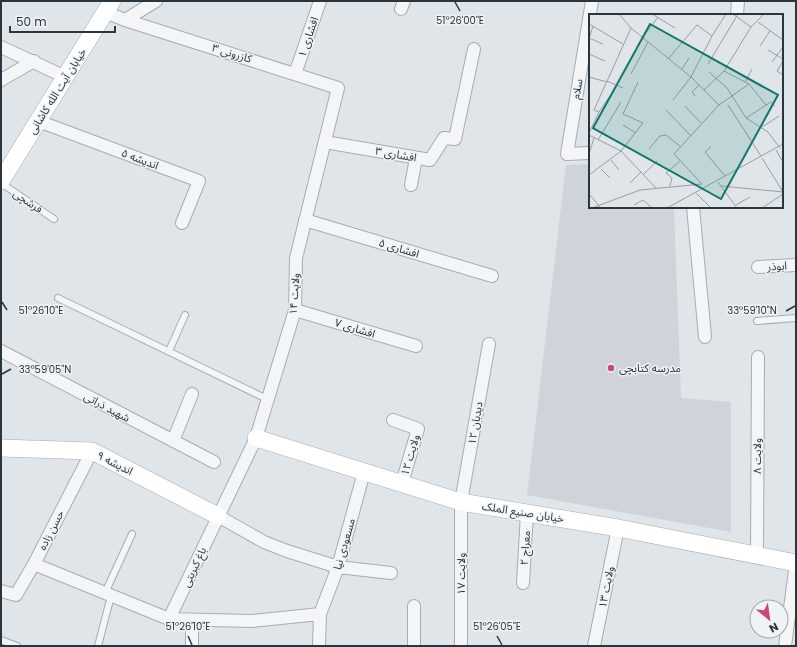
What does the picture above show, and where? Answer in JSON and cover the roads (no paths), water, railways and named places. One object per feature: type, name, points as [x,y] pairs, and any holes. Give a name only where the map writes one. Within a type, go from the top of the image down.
[{"type":"street","points":[[125,20],[156,1]]},
{"type":"street","name":"افشاری ۱","points":[[296,74],[320,1]]},
{"type":"street","name":"سلام","points":[[590,14],[592,1]]},
{"type":"street","points":[[737,14],[738,1]]},
{"type":"street","name":"کازرونی ۳","points":[[107,5],[125,20],[338,88]]},
{"type":"street","name":"خیابان آیت الله کاشانی","points":[[1,164],[59,74],[107,5]]},
{"type":"street","name":"خیابان آیت الله کاشانی","points":[[1,182],[107,5]]},
{"type":"street","name":"سلام","points":[[589,20],[567,154],[589,153]]},
{"type":"street","points":[[1,47],[34,61],[59,74]]},
{"type":"street","name":"افشاری ۳","points":[[325,142],[430,160],[444,138],[455,139],[474,49]]},
{"type":"street","points":[[1,80],[34,61]]},
{"type":"street","name":"ولایت ۱۴","points":[[218,516],[256,438],[295,310],[296,258],[338,88]]},
{"type":"street","points":[[578,88],[589,88]]},
{"type":"street","name":"اندیشه ۵","points":[[38,121],[199,181],[182,223]]},
{"type":"street","points":[[411,185],[416,158]]},
{"type":"street","points":[[693,208],[704,337]]},
{"type":"street","name":"افشاری ۵","points":[[305,220],[492,276]]},
{"type":"street","name":"ابوذر","points":[[758,267],[796,265]]},
{"type":"street","name":"افشاری ۷","points":[[295,310],[416,346]]},
{"type":"street","name":"دیدبان ۱۲","points":[[461,502],[489,344]]},
{"type":"street","name":"شهید ذراتی","points":[[1,351],[214,462]]},
{"type":"street","name":"ولایت ۸","points":[[757,554],[758,357]]},
{"type":"street","points":[[173,441],[192,394]]},
{"type":"street","name":"ولایت ۱۲","points":[[393,420],[418,429],[402,483]]},
{"type":"street","name":"خیابان صنیع الملک","points":[[256,438],[461,502],[618,528],[757,554],[796,563]]},
{"type":"street","name":"اندیشه ۹","points":[[1,448],[92,451],[218,516]]},
{"type":"street","name":"حسن زاده","points":[[1,591],[16,595],[34,564],[92,451]]},
{"type":"street","name":"مسعودی نیا","points":[[319,646],[320,614],[338,567],[364,472]]},
{"type":"street","name":"ولایت ۱۷","points":[[461,502],[462,646]]},
{"type":"street","name":"معراج ۲","points":[[523,583],[527,513]]},
{"type":"street","points":[[218,516],[264,542],[287,551],[338,567],[391,572]]},
{"type":"street","name":"باغ کبریتی","points":[[169,619],[218,516]]},
{"type":"street","name":"ولایت ۱۳","points":[[594,646],[618,528]]},
{"type":"street","points":[[785,646],[796,563]]},
{"type":"street","points":[[34,564],[169,619],[252,621],[320,614]]},
{"type":"street","points":[[414,606],[414,646]]},
{"type":"street","points":[[192,620],[192,646]]},
{"type":"lane","name":"فرشچی","points":[[1,182],[54,219]]},
{"type":"lane","points":[[58,298],[267,399]]},
{"type":"lane","points":[[169,351],[185,314]]},
{"type":"lane","points":[[757,321],[796,318]]},
{"type":"lane","points":[[98,646],[108,594],[132,534]]},
{"type":"lane","points":[[1,640],[17,646]]},
{"type":"place","name":"مدرسه کتابچی","points":[[611,368]]}]
